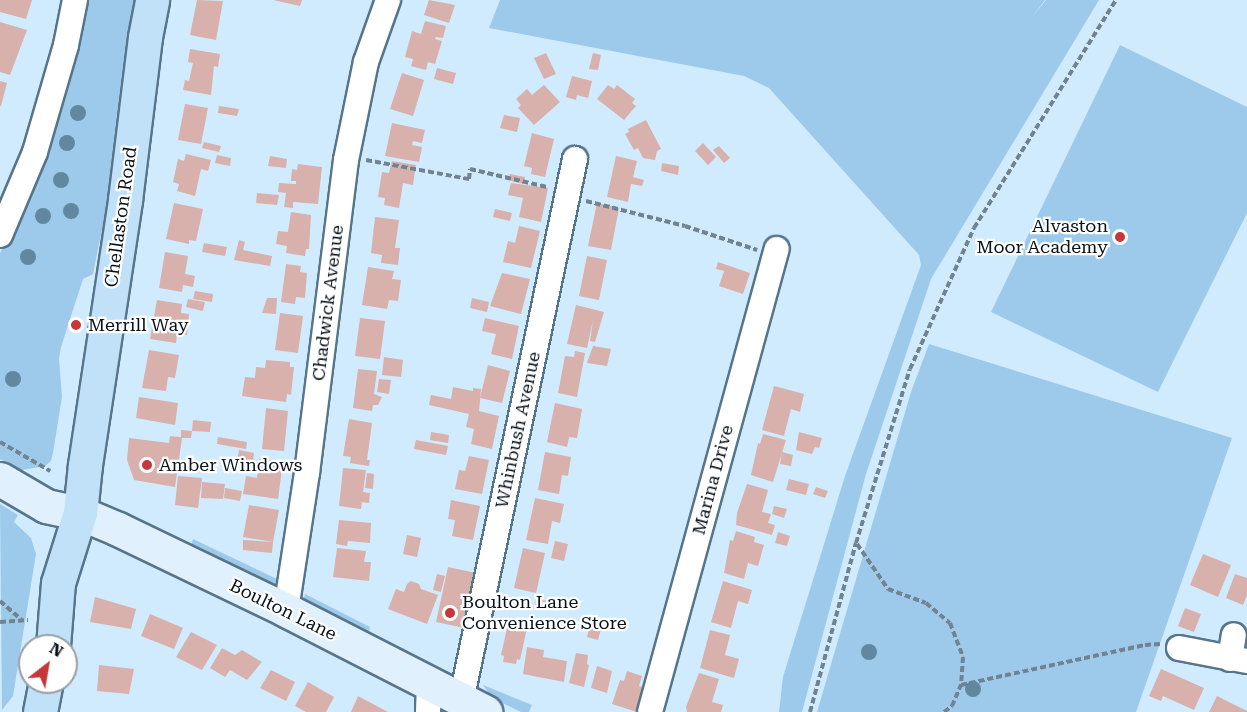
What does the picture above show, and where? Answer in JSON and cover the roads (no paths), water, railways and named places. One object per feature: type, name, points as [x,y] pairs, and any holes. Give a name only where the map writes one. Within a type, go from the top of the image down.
[{"type":"main road","name":"Chellaston Road","points":[[54,634],[58,584],[80,513],[86,453],[125,200],[145,37],[152,0]]},
{"type":"main road","points":[[40,712],[44,694]]},
{"type":"street","points":[[0,235],[35,152],[63,56],[75,0]]},
{"type":"street","name":"Chadwick Avenue","points":[[286,610],[346,156],[366,62],[388,0]]},
{"type":"street","name":"Whinbush Avenue","points":[[473,706],[575,159]]},
{"type":"street","name":"Marina Drive","points":[[650,712],[776,252]]},
{"type":"street","points":[[0,479],[46,506],[80,513]]},
{"type":"street","name":"Boulton Lane","points":[[80,513],[286,610],[428,698],[473,706]]},
{"type":"street","points":[[1179,648],[1237,652]]},
{"type":"place","name":"Alvaston Moor Academy","points":[[1120,237]]},
{"type":"place","name":"Merrill Way","points":[[76,325]]},
{"type":"place","name":"Amber Windows","points":[[147,465]]},
{"type":"place","name":"Boulton Lane Convenience Store","points":[[450,613]]}]
